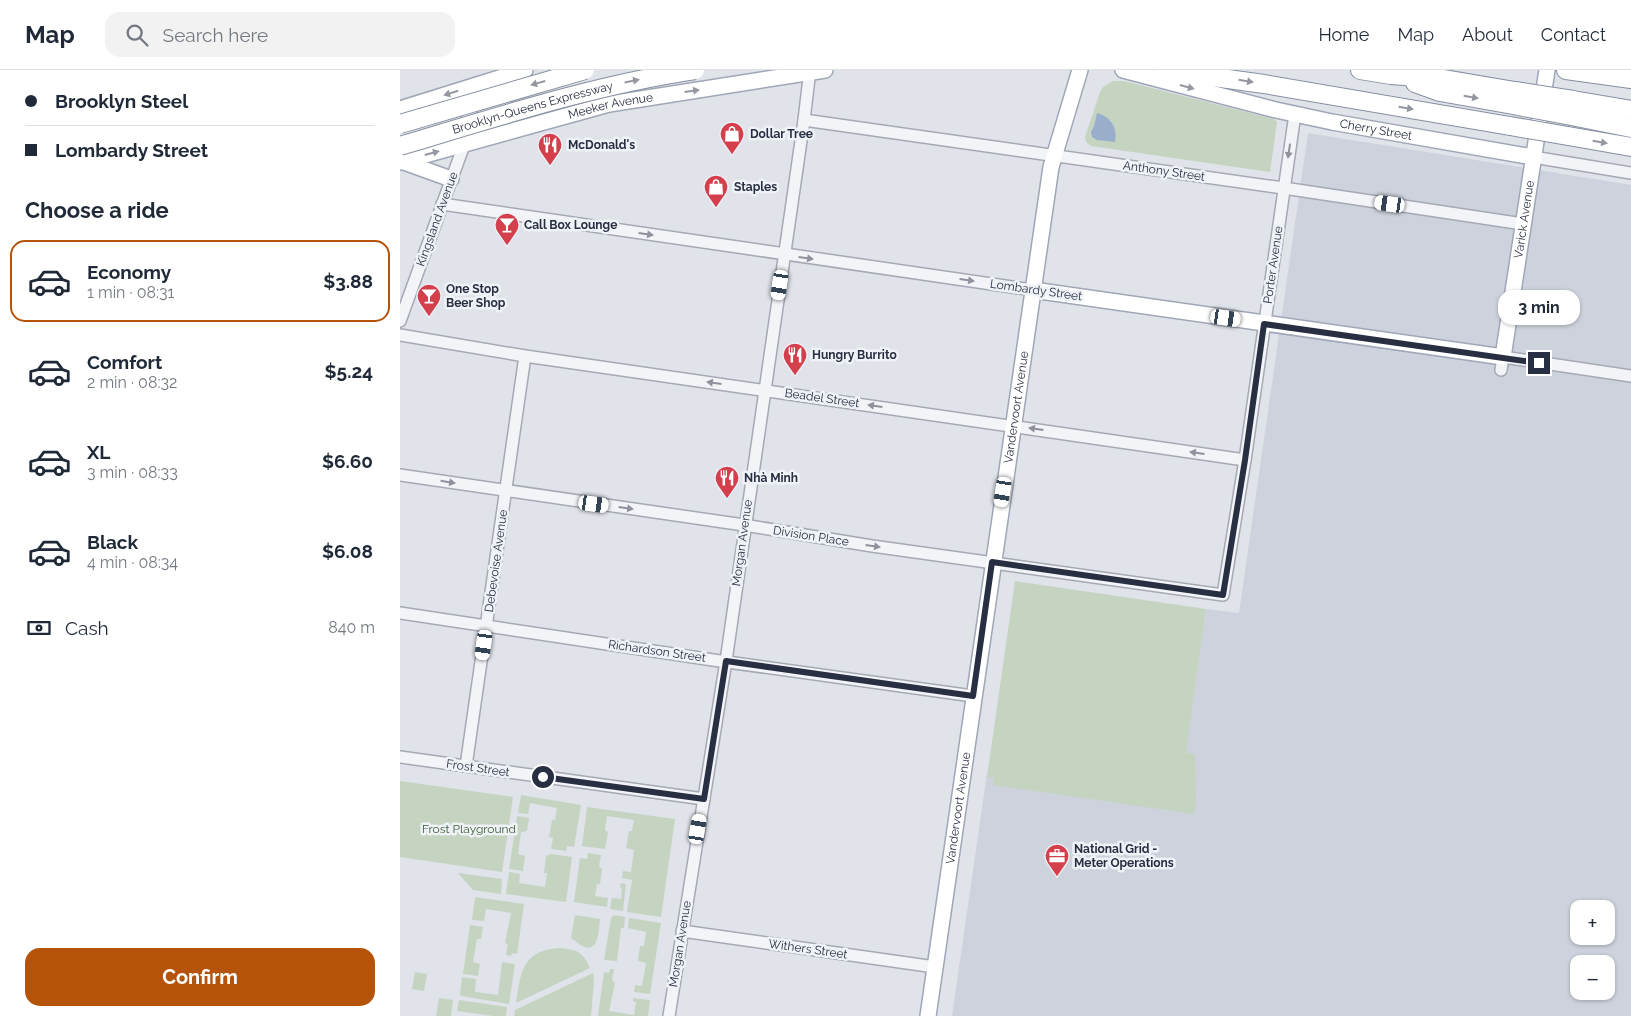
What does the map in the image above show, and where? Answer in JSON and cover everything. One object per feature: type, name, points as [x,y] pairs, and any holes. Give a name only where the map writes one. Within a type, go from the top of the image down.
[{"type":"highway","name":"Brooklyn-Queens Expressway","points":[[400,124],[585,70]]},
{"type":"highway","name":"Brooklyn-Queens Expressway","points":[[400,146],[598,89],[695,70]]},
{"type":"highway","points":[[1163,70],[1264,84],[1631,147]]},
{"type":"highway","points":[[1360,70],[1391,75],[1440,92],[1514,98],[1572,108],[1631,110]]},
{"type":"highway","points":[[1571,71],[1631,79]]},
{"type":"highway","points":[[1572,108],[1631,128]]},
{"type":"main road","points":[[400,109],[489,76],[525,70]]},
{"type":"main road","name":"Meeker Avenue","points":[[400,161],[617,103],[825,70]]},
{"type":"main road","name":"Vandervoort Avenue","points":[[928,1016],[992,562],[1051,167],[1080,70]]},
{"type":"main road","name":"Cherry Street","points":[[1123,70],[1295,114],[1355,127],[1533,157]]},
{"type":"main road","name":"Varick Avenue","points":[[1502,364],[1547,70]]},
{"type":"main road","points":[[400,161],[452,179]]},
{"type":"main road","name":"Lombardy Street","points":[[1033,290],[1264,324],[1502,364]]},
{"type":"street","name":"Morgan Avenue","points":[[669,1016],[726,661],[810,71]]},
{"type":"street","name":"Kingsland Avenue","points":[[400,321],[464,145],[488,110],[489,76]]},
{"type":"street","points":[[400,99],[415,104]]},
{"type":"street","name":"Porter Avenue","points":[[1223,595],[1245,460],[1295,114]]},
{"type":"street","name":"Anthony Street","points":[[804,120],[1523,224]]},
{"type":"street","name":"Cherry Street","points":[[1533,157],[1631,173]]},
{"type":"street","name":"Lombardy Street","points":[[442,204],[1033,290]]},
{"type":"street","name":"Beadel Street","points":[[400,335],[525,356],[1245,460]]},
{"type":"street","name":"Debevoise Avenue","points":[[466,766],[525,356]]},
{"type":"street","name":"Lombardy Street","points":[[1502,364],[1631,376]]},
{"type":"street","name":"Division Place","points":[[400,475],[744,525],[872,546],[1223,595]]},
{"type":"street","name":"Richardson Street","points":[[400,613],[973,696]]},
{"type":"street","name":"Frost Street","points":[[400,757],[704,799]]},
{"type":"street","name":"Withers Street","points":[[682,931],[935,967]]},
{"type":"shaded area","points":[[1308,133],[1631,185],[1631,1016],[952,1016],[987,773],[1179,800],[1206,609],[1239,613]]},
{"type":"green space","points":[[1113,81],[1124,81],[1274,119],[1277,122],[1270,172],[1091,146],[1086,142],[1085,137],[1100,92],[1103,87]]},
{"type":"green space","points":[[1015,581],[1206,609],[1186,753],[1195,754],[1196,803],[1194,814],[993,785],[994,778],[987,777]]},
{"type":"green space","name":"Frost Playground","points":[[400,781],[513,797],[502,872],[400,857]]},
{"type":"green space","points":[[521,795],[581,805],[574,847],[567,846],[566,851],[551,849],[553,838],[549,837],[552,820],[555,820],[557,808],[530,803],[528,814],[518,813]]},
{"type":"green space","points":[[587,807],[675,819],[661,917],[627,912],[632,880],[622,878],[623,871],[631,872],[634,850],[626,848],[629,831],[632,831],[634,820],[607,816],[605,830],[608,832],[605,849],[582,846]]},
{"type":"green space","points":[[517,816],[529,818],[527,831],[521,832],[518,854],[525,856],[523,871],[509,869]]},
{"type":"green space","points":[[588,853],[601,855],[599,866],[602,869],[600,884],[597,884],[595,896],[608,898],[607,907],[574,902],[580,858],[587,859]]},
{"type":"green space","points":[[551,854],[572,857],[566,902],[506,894],[509,872],[520,874],[519,883],[545,887],[547,873],[544,873],[546,856]]},
{"type":"green space","points":[[458,873],[502,879],[501,894],[473,890]]},
{"type":"green space","points":[[621,883],[626,884],[623,911],[610,909],[612,898],[621,899]]},
{"type":"green space","points":[[475,897],[524,904],[517,954],[506,955],[508,944],[505,943],[511,913],[486,909],[484,921],[472,920]]},
{"type":"green space","points":[[575,915],[600,919],[596,943],[590,948],[580,945],[571,938]]},
{"type":"green space","points":[[614,915],[625,917],[624,928],[621,928],[617,961],[604,960],[611,918]]},
{"type":"green space","points":[[629,918],[661,923],[650,994],[634,992],[635,985],[642,986],[646,963],[638,961],[640,946],[644,946],[646,932],[628,928]]},
{"type":"green space","points":[[470,925],[483,927],[481,939],[477,939],[473,962],[480,964],[478,976],[463,974]]},
{"type":"green space","points":[[560,948],[579,952],[590,968],[516,1003],[522,973],[531,958],[538,953]]},
{"type":"green space","points":[[502,962],[515,964],[509,1004],[461,996],[462,977],[476,979],[475,992],[498,995]]},
{"type":"green space","points":[[610,969],[614,969],[612,980],[615,983],[609,1011],[634,1015],[636,1002],[633,1001],[633,998],[650,1000],[648,1016],[598,1016],[604,972],[609,973]]},
{"type":"green space","points":[[415,972],[427,974],[424,991],[412,989]]},
{"type":"green space","points":[[593,973],[591,1016],[514,1016],[515,1010]]},
{"type":"green space","points":[[439,998],[453,1000],[451,1016],[436,1016]]},
{"type":"green space","points":[[459,1000],[507,1007],[506,1016],[457,1011]]},
{"type":"water","points":[[1097,113],[1110,120],[1115,132],[1115,142],[1097,140],[1092,137],[1091,132]]},
{"type":"place","name":"Dollar Tree","points":[[732,155]]},
{"type":"place","name":"McDonald's","points":[[550,166]]},
{"type":"place","name":"Staples","points":[[716,208]]},
{"type":"place","name":"Call Box Lounge","points":[[507,246]]},
{"type":"place","name":"One Stop Beer Shop","points":[[429,317]]},
{"type":"place","name":"Hungry Burrito","points":[[795,376]]},
{"type":"place","name":"Nhà Minh","points":[[727,499]]},
{"type":"place","name":"National Grid - Meter Operations","points":[[1057,877]]},
{"type":"route","points":[[543,777],[704,799],[726,661],[973,696],[992,562],[1223,595],[1245,460],[1264,324],[1539,363]]}]
